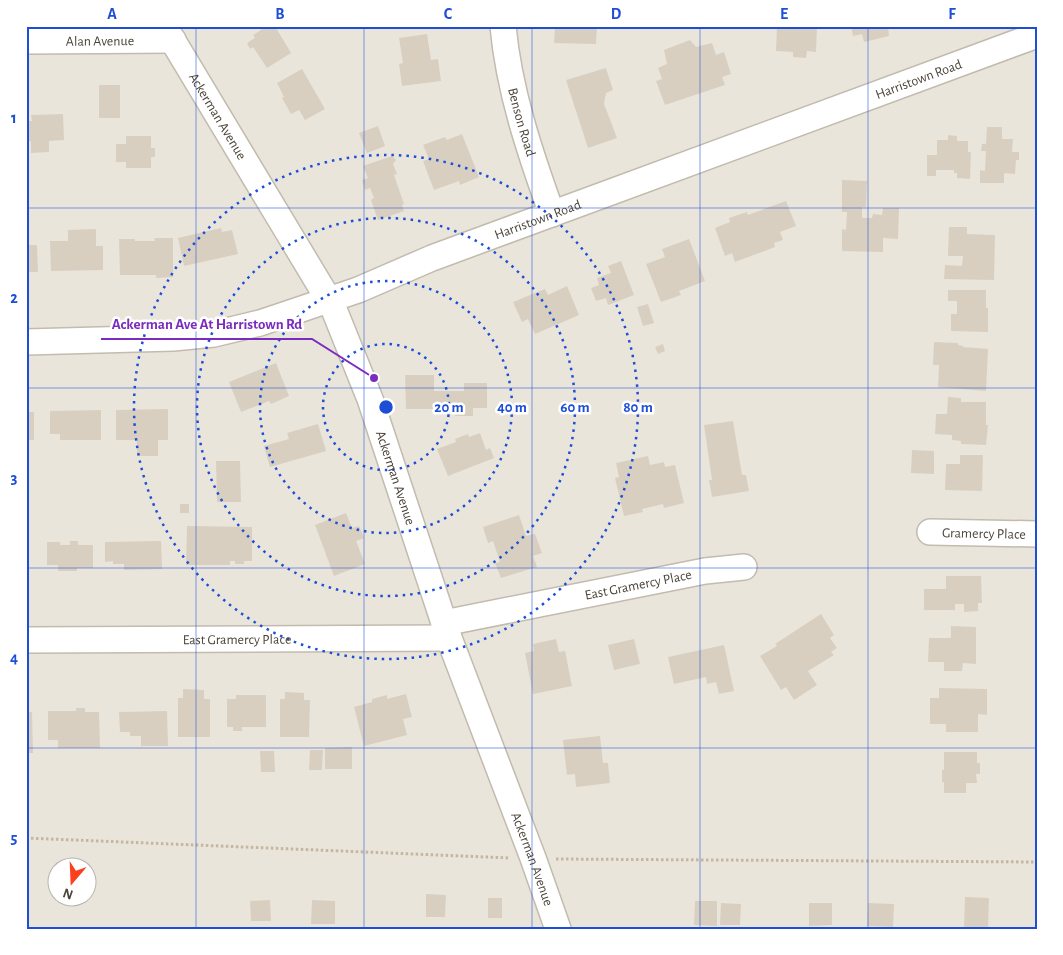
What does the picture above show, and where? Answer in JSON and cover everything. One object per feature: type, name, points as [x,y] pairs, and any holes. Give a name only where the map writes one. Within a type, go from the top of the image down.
[{"type":"street","name":"Benson Road","points":[[503,26],[515,97],[531,157],[552,214]]},
{"type":"street","name":"Alan Avenue","points":[[26,42],[168,33]]},
{"type":"street","name":"Ackerman Avenue","points":[[168,33],[329,300],[370,399],[446,630],[558,929]]},
{"type":"street","name":"Harristown Road","points":[[26,342],[173,338],[214,334],[260,323],[358,290],[432,258],[1037,35]]},
{"type":"street","name":"Gramercy Place","points":[[930,532],[1037,534]]},
{"type":"street","name":"East Gramercy Place","points":[[26,640],[446,630],[705,571],[744,566]]},
{"type":"shaded area","points":[[26,26],[1037,26],[1037,929],[26,929]]},
{"type":"building","points":[[258,26],[275,26],[291,53],[267,68],[253,47],[250,49],[247,43],[255,38],[253,35],[261,30]]},
{"type":"building","points":[[555,26],[597,26],[596,44],[554,43]]},
{"type":"building","points":[[777,26],[817,26],[816,52],[807,51],[806,58],[793,57],[793,52],[776,51]]},
{"type":"building","points":[[851,26],[888,26],[889,36],[864,42],[862,34],[853,36]]},
{"type":"building","points":[[427,34],[431,60],[438,59],[441,81],[402,86],[399,64],[403,63],[399,38]]},
{"type":"building","points":[[690,40],[696,47],[712,43],[716,55],[724,52],[731,74],[722,77],[725,85],[665,105],[656,81],[662,79],[658,68],[667,64],[664,50]]},
{"type":"building","points":[[606,68],[613,90],[606,93],[604,104],[617,138],[588,148],[566,80]]},
{"type":"building","points":[[302,69],[325,109],[305,120],[299,110],[291,114],[282,98],[284,97],[277,83]]},
{"type":"building","points":[[99,85],[120,85],[120,118],[99,118]]},
{"type":"building","points":[[63,114],[64,140],[49,141],[49,152],[31,153],[31,141],[26,142],[26,121],[32,121],[31,115]]},
{"type":"building","points":[[378,126],[385,146],[367,153],[359,133]]},
{"type":"building","points":[[987,127],[1002,127],[1002,139],[1013,139],[1012,152],[1019,152],[1019,160],[1016,160],[1015,174],[1004,173],[1004,183],[980,183],[980,170],[985,171],[986,151],[981,151],[982,144],[986,144]]},
{"type":"building","points":[[462,134],[479,177],[460,185],[459,181],[434,190],[423,161],[429,159],[423,145],[445,137],[447,140]]},
{"type":"building","points":[[948,135],[957,136],[957,141],[968,141],[968,152],[971,152],[970,179],[957,178],[957,173],[954,173],[954,170],[936,170],[936,176],[927,176],[927,155],[937,155],[937,140],[948,140]]},
{"type":"building","points":[[126,136],[151,136],[151,148],[155,148],[155,157],[151,157],[151,168],[126,168],[126,162],[116,162],[116,144],[126,144]]},
{"type":"building","points":[[392,156],[396,160],[393,164],[397,174],[394,175],[404,204],[402,205],[404,211],[378,220],[371,200],[374,198],[370,188],[365,190],[362,180],[368,178],[363,166]]},
{"type":"building","points":[[842,180],[867,181],[866,207],[862,207],[862,218],[872,218],[873,214],[882,215],[883,208],[899,208],[898,239],[883,238],[883,252],[842,251],[842,229],[846,230],[847,212],[842,212]]},
{"type":"building","points":[[786,201],[796,226],[780,232],[783,240],[774,243],[775,247],[735,262],[732,253],[725,256],[715,228],[730,222],[729,218],[747,212],[748,215]]},
{"type":"building","points":[[949,227],[967,227],[967,234],[995,235],[994,280],[944,279],[945,265],[962,266],[963,256],[948,256]]},
{"type":"building","points":[[221,228],[222,232],[232,230],[238,254],[184,266],[178,238]]},
{"type":"building","points":[[96,229],[96,246],[103,246],[103,270],[51,271],[50,241],[68,241],[68,230]]},
{"type":"building","points":[[154,238],[173,238],[173,277],[156,278],[156,275],[120,275],[119,239],[155,241]]},
{"type":"building","points":[[689,239],[705,281],[679,291],[681,295],[661,302],[646,264],[665,257],[662,249]]},
{"type":"building","points":[[26,245],[37,245],[38,272],[26,272]]},
{"type":"building","points":[[621,261],[634,295],[608,305],[606,298],[596,301],[591,288],[599,285],[597,278],[611,273],[608,266]]},
{"type":"building","points":[[567,286],[579,315],[535,334],[528,319],[522,322],[513,302],[545,289],[548,295]]},
{"type":"building","points":[[948,290],[986,290],[988,332],[951,331],[951,314],[957,314],[957,301],[948,301]]},
{"type":"building","points":[[648,304],[654,323],[643,326],[637,307]]},
{"type":"building","points":[[934,342],[958,343],[958,345],[963,347],[988,349],[986,391],[938,387],[939,365],[933,365]]},
{"type":"building","points":[[663,344],[665,351],[658,354],[655,347]]},
{"type":"building","points":[[276,363],[289,396],[271,404],[269,401],[241,412],[229,382]]},
{"type":"building","points":[[405,375],[434,375],[434,391],[464,391],[464,383],[487,383],[487,408],[473,408],[473,416],[455,416],[455,409],[406,409]]},
{"type":"building","points":[[948,397],[961,398],[961,402],[986,402],[986,425],[988,425],[986,445],[961,444],[961,441],[952,440],[952,435],[935,434],[936,414],[947,414]]},
{"type":"building","points":[[168,409],[168,440],[158,440],[158,456],[137,456],[137,440],[116,440],[116,410]]},
{"type":"building","points":[[101,410],[101,440],[60,440],[60,434],[50,434],[50,411]]},
{"type":"building","points":[[26,412],[34,412],[34,440],[26,440]]},
{"type":"building","points":[[733,421],[742,475],[746,475],[749,491],[712,497],[709,480],[712,480],[704,425]]},
{"type":"building","points":[[318,424],[326,451],[270,467],[264,446],[289,439],[287,433]]},
{"type":"building","points":[[480,433],[486,450],[490,448],[494,458],[448,476],[437,449],[456,442],[455,439],[468,434],[469,437]]},
{"type":"building","points":[[912,450],[934,451],[934,474],[911,473]]},
{"type":"building","points":[[960,455],[983,455],[982,491],[945,490],[946,464],[960,464]]},
{"type":"building","points":[[648,456],[650,465],[664,462],[665,467],[675,465],[684,503],[664,508],[663,504],[642,509],[643,512],[624,516],[615,478],[619,477],[616,463]]},
{"type":"building","points":[[216,461],[240,461],[241,502],[217,502]]},
{"type":"building","points":[[180,504],[189,504],[189,513],[180,513]]},
{"type":"building","points":[[346,513],[352,528],[359,526],[364,538],[356,541],[365,564],[334,576],[315,525]]},
{"type":"building","points":[[519,515],[526,536],[535,534],[542,553],[533,556],[537,567],[501,578],[495,563],[500,562],[493,541],[488,543],[483,527]]},
{"type":"building","points":[[187,526],[252,527],[252,561],[244,561],[244,564],[235,564],[235,561],[230,561],[230,565],[186,565]]},
{"type":"building","points":[[70,541],[78,541],[78,545],[93,545],[93,568],[77,568],[77,571],[58,571],[58,565],[47,565],[47,542],[60,542],[60,545],[70,545]]},
{"type":"building","points":[[161,541],[162,569],[124,570],[124,564],[113,564],[113,561],[105,562],[105,542]]},
{"type":"building","points":[[26,546],[29,546],[29,571],[26,571]]},
{"type":"building","points":[[946,576],[981,576],[982,603],[978,603],[978,611],[964,612],[964,604],[955,604],[955,610],[924,610],[924,589],[946,589]]},
{"type":"building","points":[[821,614],[834,635],[830,638],[837,648],[831,652],[834,655],[808,671],[817,685],[794,700],[786,687],[781,690],[760,656]]},
{"type":"building","points":[[951,626],[976,627],[976,664],[963,663],[962,671],[944,671],[944,662],[928,662],[929,638],[951,638]]},
{"type":"building","points":[[556,639],[559,652],[565,651],[572,686],[533,694],[525,653],[534,651],[533,644]]},
{"type":"building","points":[[634,639],[640,664],[614,670],[608,645]]},
{"type":"building","points":[[724,645],[734,691],[719,694],[716,682],[707,684],[706,677],[674,684],[668,657]]},
{"type":"building","points":[[939,688],[987,689],[987,715],[978,714],[978,732],[946,732],[946,724],[930,724],[930,698],[939,698]]},
{"type":"building","points":[[183,689],[204,690],[204,699],[210,699],[210,737],[178,737],[178,698],[183,698]]},
{"type":"building","points":[[285,692],[304,693],[304,700],[310,700],[309,737],[280,737],[280,699],[285,699]]},
{"type":"building","points":[[406,694],[412,717],[403,719],[407,735],[364,746],[354,707],[387,695],[387,699]]},
{"type":"building","points":[[236,695],[266,695],[266,727],[242,727],[242,731],[233,731],[233,727],[227,727],[227,699],[236,699]]},
{"type":"building","points":[[76,708],[85,708],[85,712],[99,712],[100,748],[58,748],[58,740],[48,740],[48,711],[76,711]]},
{"type":"building","points":[[167,711],[168,746],[141,746],[141,736],[130,736],[130,732],[120,732],[119,712]]},
{"type":"building","points":[[26,712],[32,712],[33,753],[26,753]]},
{"type":"building","points":[[600,736],[603,763],[608,763],[610,783],[576,787],[575,774],[567,775],[563,740]]},
{"type":"building","points":[[352,747],[352,769],[325,769],[325,748]]},
{"type":"building","points":[[310,750],[323,750],[322,770],[309,770]]},
{"type":"building","points":[[260,751],[274,751],[275,772],[261,772]]},
{"type":"building","points":[[944,752],[977,752],[980,774],[976,774],[977,783],[966,783],[966,793],[944,793],[942,770],[944,770]]},
{"type":"building","points":[[426,894],[446,895],[445,917],[426,917]]},
{"type":"building","points":[[965,897],[989,898],[988,929],[964,929]]},
{"type":"building","points":[[488,898],[502,898],[502,918],[488,918]]},
{"type":"building","points":[[270,900],[271,921],[251,921],[250,901]]},
{"type":"building","points":[[312,900],[335,901],[335,924],[311,924]]},
{"type":"building","points":[[695,901],[717,901],[717,926],[694,925]]},
{"type":"building","points":[[721,903],[741,904],[740,925],[720,925]]},
{"type":"building","points":[[809,903],[832,903],[832,925],[809,926]]},
{"type":"building","points":[[868,903],[894,904],[893,927],[867,926]]},
{"type":"place","name":"Ackerman Ave At Harristown Rd","points":[[374,378]]}]
